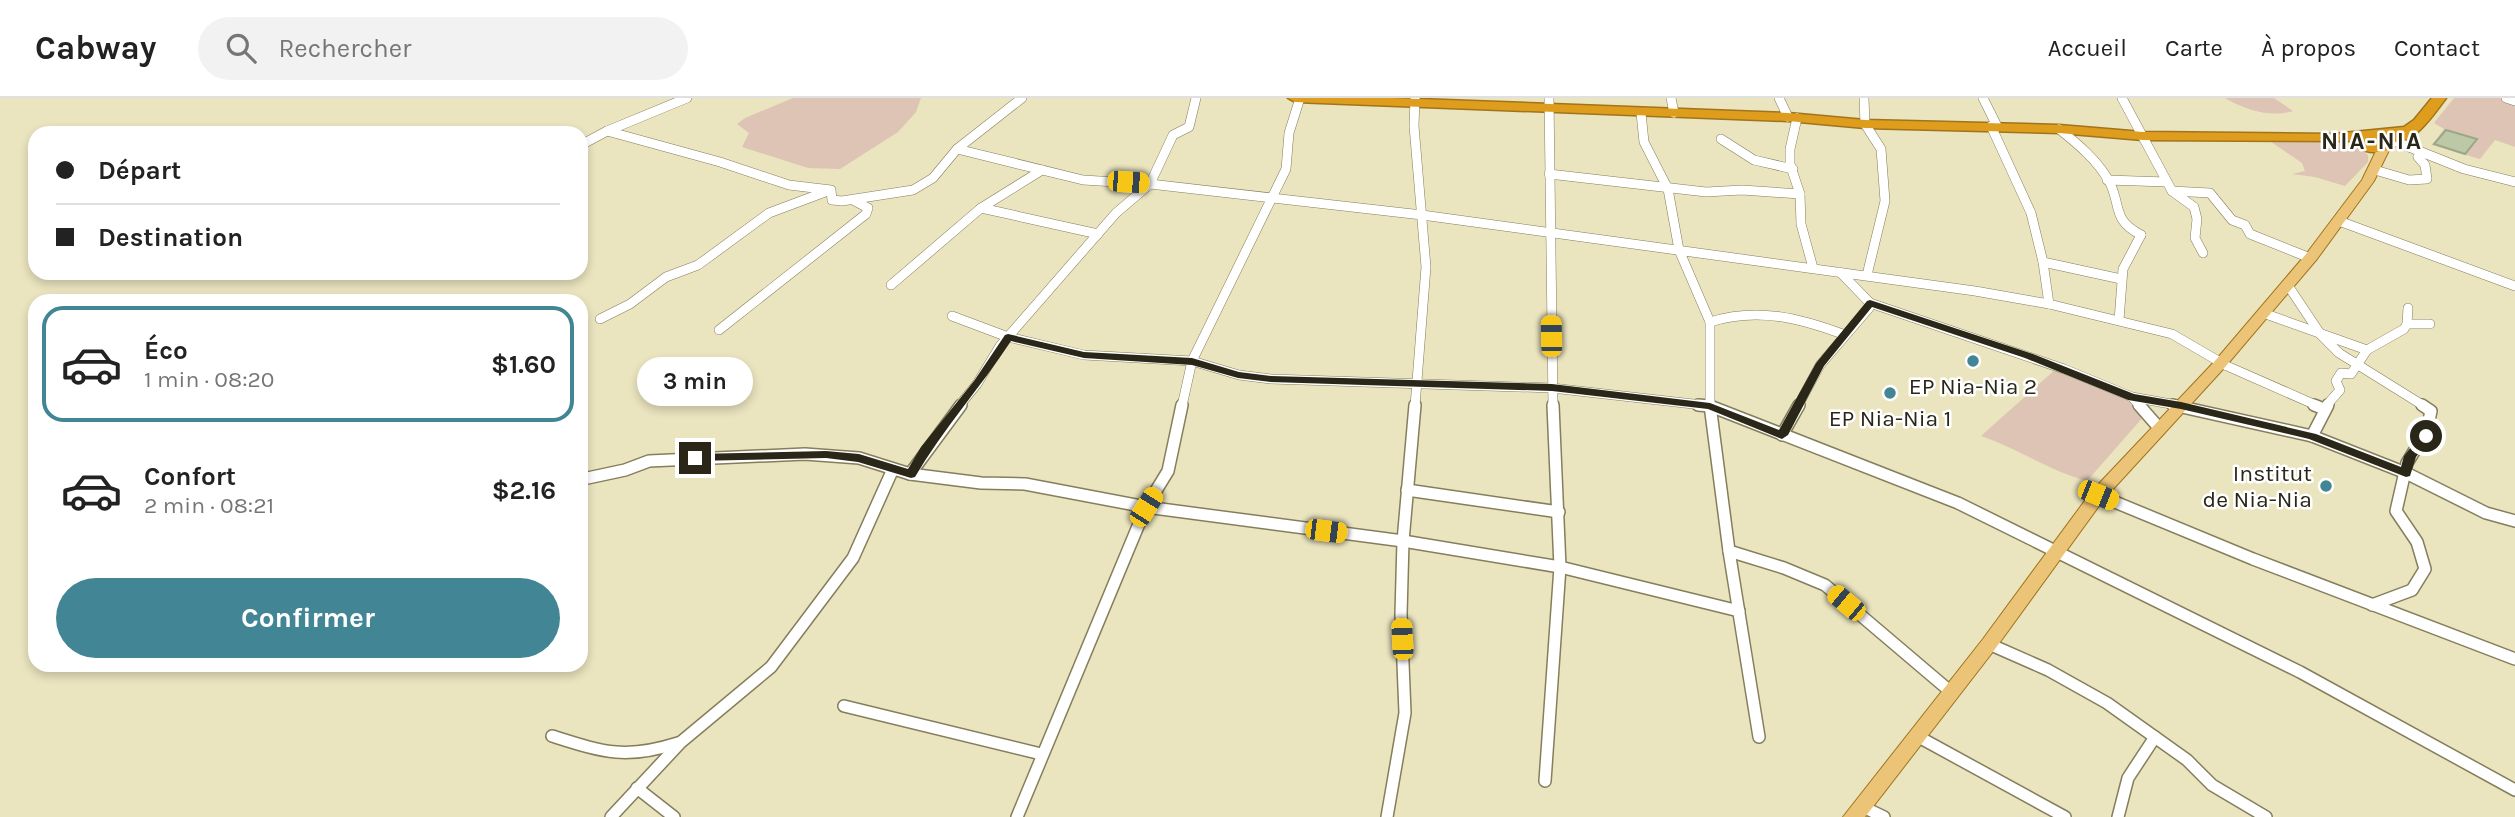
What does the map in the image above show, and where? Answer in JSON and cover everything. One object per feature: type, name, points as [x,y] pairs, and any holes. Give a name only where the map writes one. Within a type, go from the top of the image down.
[{"type":"highway","points":[[1295,98],[1549,103],[1641,113],[1792,118],[1865,124],[1994,126],[2143,136],[2333,138],[2374,147],[2419,123],[2439,98]]},
{"type":"highway","points":[[2374,147],[2406,131]]},
{"type":"main road","points":[[1857,812],[1989,645],[2098,495],[2220,365],[2339,221],[2374,147]]},
{"type":"street","points":[[588,141],[687,98]]},
{"type":"street","points":[[831,190],[832,200],[853,200],[913,190],[933,178],[957,149],[1022,98]]},
{"type":"street","points":[[911,474],[925,450],[978,384],[1008,337],[1116,213],[1150,184],[1173,135],[1189,127],[1196,98]]},
{"type":"street","points":[[1017,817],[1146,507],[1168,471],[1192,361],[1286,169],[1289,133],[1300,98]]},
{"type":"street","points":[[1671,98],[1674,113]]},
{"type":"street","points":[[1779,98],[1792,118],[1790,164],[1800,194],[1801,224],[1813,268]]},
{"type":"street","points":[[1864,98],[1865,124],[1881,149],[1885,201],[1867,275]]},
{"type":"street","points":[[1983,98],[2031,213],[2043,262],[2049,304]]},
{"type":"street","points":[[2122,98],[2170,187],[2194,207],[2197,219],[2195,238],[2203,253],[2190,249]]},
{"type":"street","points":[[2506,98],[2515,101]]},
{"type":"street","points":[[1387,817],[1405,713],[1401,614],[1402,541],[1425,299],[1422,215],[1414,126],[1415,101]]},
{"type":"street","points":[[1545,780],[1560,567],[1552,388],[1549,103]]},
{"type":"street","points":[[1641,113],[1644,142],[1668,189],[1679,250],[1710,322],[1710,406],[1729,551],[1759,737]]},
{"type":"street","points":[[2059,129],[2082,147],[2107,180],[2113,190],[2120,220],[2138,234],[2152,238],[2141,235],[2123,269],[2119,320]]},
{"type":"street","points":[[607,131],[720,162],[789,186],[831,190]]},
{"type":"street","points":[[1721,139],[1732,150],[1754,159],[1759,165],[1793,169]]},
{"type":"street","points":[[2374,147],[2409,180],[2427,179],[2426,165],[2418,158],[2422,153]]},
{"type":"street","points":[[2374,147],[2422,153],[2464,169],[2515,182]]},
{"type":"street","points":[[957,149],[1083,180],[1150,184],[1422,215],[1867,275],[2049,304],[2119,320],[2189,341],[2220,365],[2235,369],[2324,409]]},
{"type":"street","points":[[891,285],[981,208],[1042,170]]},
{"type":"street","points":[[1549,174],[1717,193],[1742,190],[1800,194]]},
{"type":"street","points":[[2107,180],[2212,194],[2232,220],[2245,225],[2250,234],[2310,258]]},
{"type":"street","points":[[600,318],[630,304],[666,277],[698,265],[769,213],[831,190]]},
{"type":"street","points":[[719,330],[866,214],[867,208],[853,200]]},
{"type":"street","points":[[981,208],[1098,234]]},
{"type":"street","points":[[2339,221],[2515,286]]},
{"type":"street","points":[[2043,262],[2121,279]]},
{"type":"street","points":[[1840,272],[1870,303],[2043,361],[2132,397],[2312,436],[2406,473],[2486,513],[2515,521]]},
{"type":"street","points":[[2287,284],[2303,303],[2317,331],[2356,366],[2431,411],[2432,424],[2410,456],[2401,488],[2401,502],[2396,511],[2417,542],[2425,569],[2412,590],[2372,605]]},
{"type":"street","points":[[1782,435],[1820,365],[1870,303]]},
{"type":"street","points":[[2312,436],[2324,409],[2340,390],[2336,381],[2341,373],[2351,373],[2367,350],[2404,329],[2408,308]]},
{"type":"street","points":[[2263,313],[2367,350]]},
{"type":"street","points":[[1710,322],[1721,317],[1780,315],[1814,323],[1845,335]]},
{"type":"street","points":[[952,316],[1008,337],[1084,355],[1192,361],[1238,375],[1271,379],[1418,386],[1552,388],[1710,406],[1958,503],[2300,672],[2515,790]]},
{"type":"street","points":[[2407,324],[2430,324]]},
{"type":"street","points":[[2132,397],[2160,429]]},
{"type":"street","points":[[588,478],[625,470],[649,461],[826,454],[859,458],[911,474],[981,483],[1025,484],[1146,507],[1402,541],[1560,567],[1740,611]]},
{"type":"street","points":[[611,817],[681,742],[771,667],[853,558],[893,468]]},
{"type":"street","points":[[1407,490],[1559,512]]},
{"type":"street","points":[[2098,495],[2515,659]]},
{"type":"street","points":[[1729,551],[1784,568],[1825,585],[1951,692]]},
{"type":"street","points":[[1989,645],[2107,702],[2187,760],[2212,785],[2266,817]]},
{"type":"street","points":[[844,706],[1041,754]]},
{"type":"street","points":[[552,736],[619,756],[640,755],[681,742]]},
{"type":"street","points":[[1917,736],[2065,817]]},
{"type":"street","points":[[2118,817],[2128,778],[2155,737]]},
{"type":"street","points":[[637,788],[674,817]]},
{"type":"street","points":[[1857,812],[1884,817]]},
{"type":"shaded area","points":[[793,98],[921,98],[916,112],[898,132],[840,169],[808,168],[742,147],[749,133],[737,124]]},
{"type":"shaded area","points":[[2225,98],[2274,98],[2293,111],[2276,114],[2258,112]]},
{"type":"shaded area","points":[[2454,98],[2501,98],[2515,102],[2515,147],[2495,140],[2480,159],[2432,145],[2444,129],[2434,123]]},
{"type":"shaded area","points":[[2270,141],[2334,141],[2368,155],[2368,162],[2345,186],[2315,177],[2292,174],[2305,171],[2302,163]]},
{"type":"shaded area","points":[[2057,368],[2128,398],[2144,416],[2087,481],[1981,436]]},
{"type":"building","points":[[2446,130],[2477,139],[2465,154],[2434,144]]},
{"type":"place","name":"EP Nia-Nia 2","points":[[1973,361]]},
{"type":"place","name":"EP Nia-Nia 1","points":[[1890,393]]},
{"type":"place","name":"Institut de Nia-Nia","points":[[2326,486]]},
{"type":"district","name":"NIA-NIA","points":[[2372,141]]},
{"type":"route","points":[[695,458],[826,454],[859,458],[911,474],[925,450],[978,384],[1000,345],[1008,337],[1084,355],[1192,361],[1238,375],[1271,379],[1418,386],[1552,388],[1710,406],[1782,435],[1820,365],[1869,308],[1870,303],[2029,356],[2132,397],[2312,436],[2406,473],[2410,456],[2426,436]]}]
